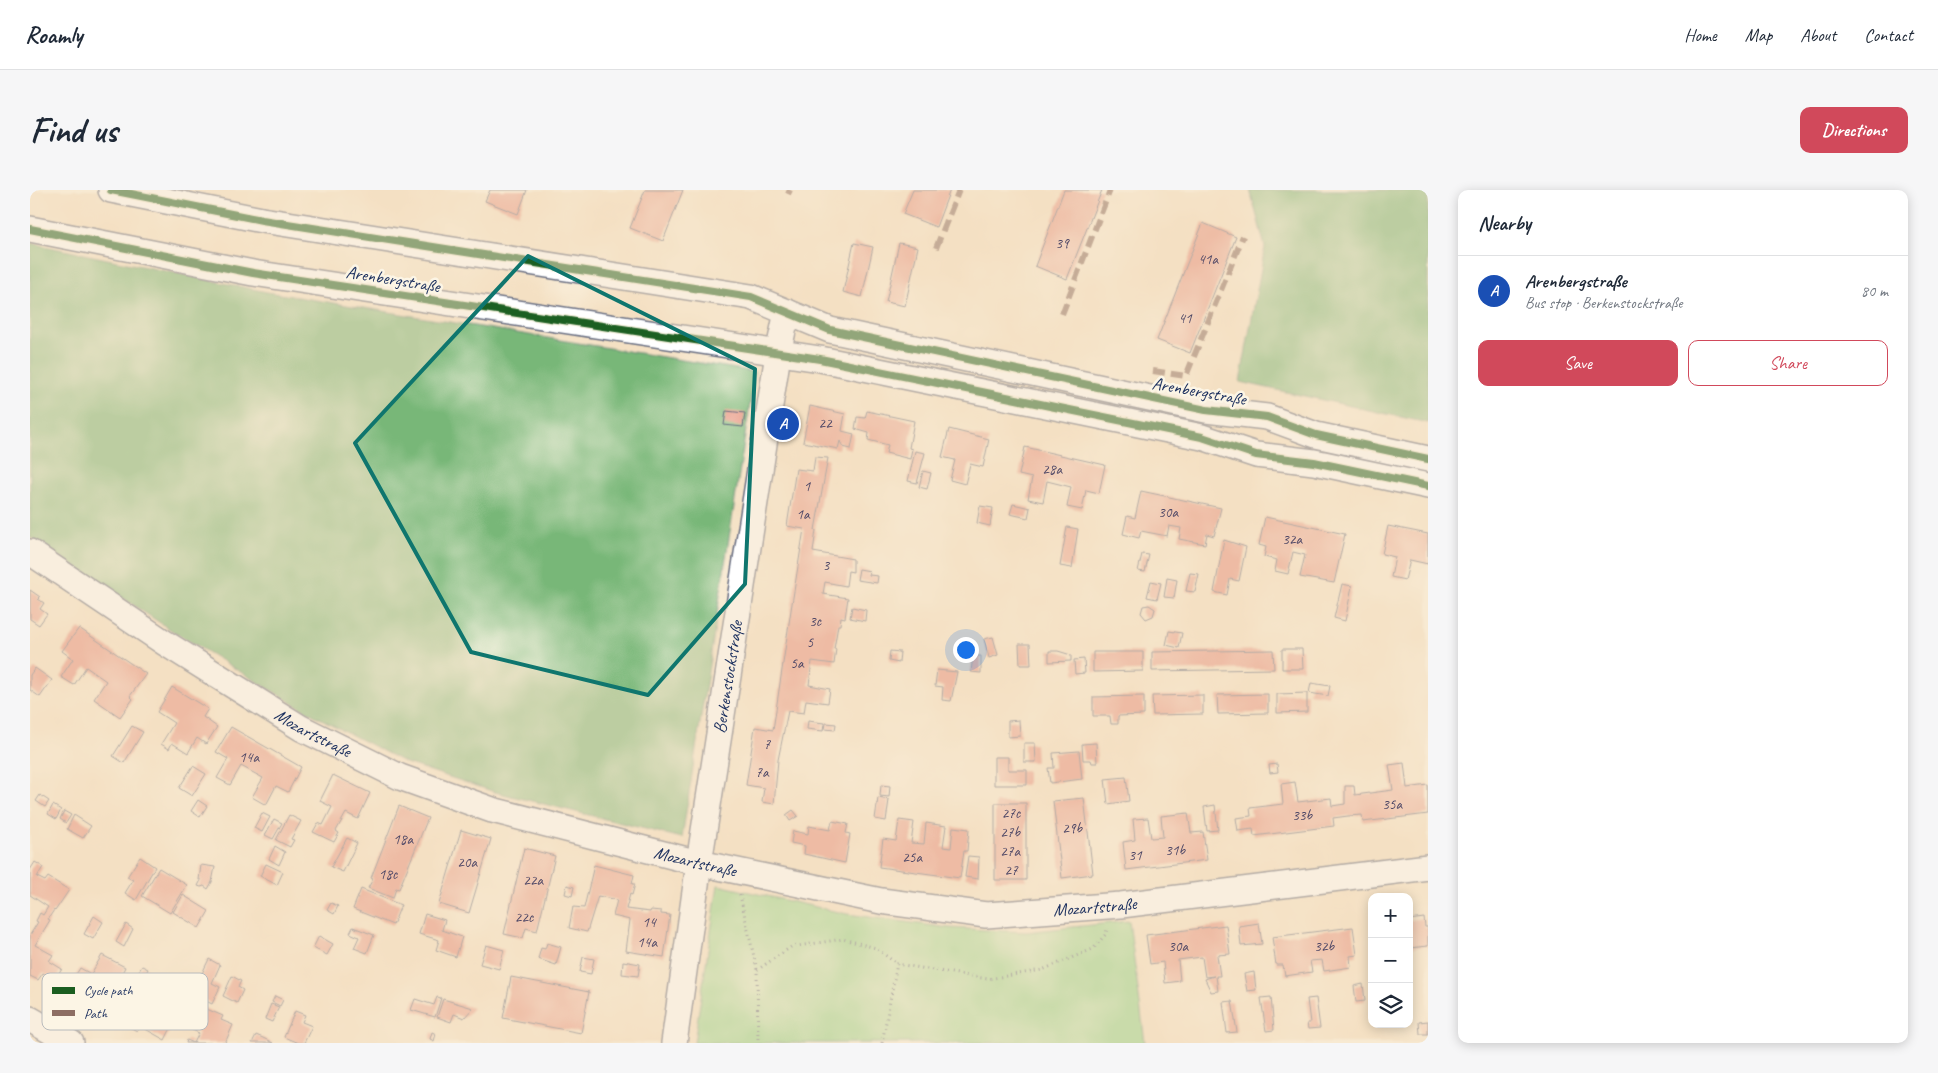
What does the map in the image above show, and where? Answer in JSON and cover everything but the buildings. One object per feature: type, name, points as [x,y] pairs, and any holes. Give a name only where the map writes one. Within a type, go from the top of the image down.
[{"type":"street","name":"Arenbergstraße","points":[[111,190],[262,220],[750,297],[830,330],[1206,410],[1267,417],[1316,436],[1428,459]]},
{"type":"street","name":"Arenbergstraße","points":[[30,229],[253,273],[820,359],[1202,436],[1256,455],[1314,462],[1428,486]]},
{"type":"street","name":"Berkenstockstraße","points":[[674,1043],[699,863],[778,354],[787,312]]},
{"type":"street","name":"Mozartstraße","points":[[30,552],[166,643],[301,728],[400,777],[492,810],[699,863],[881,902],[986,915],[1116,905],[1428,867]]},
{"type":"street","points":[[30,1019],[42,1026]]},
{"type":"street","points":[[49,1030],[71,1043]]},
{"type":"path","points":[[735,870],[757,970],[758,1043]]},
{"type":"path","points":[[757,970],[791,947],[844,939],[876,948],[898,964],[988,979],[1042,970],[1093,949],[1106,934],[1116,905]]},
{"type":"path","points":[[882,1043],[898,964]]},
{"type":"highlighted area","points":[[528,256],[755,369],[745,584],[648,695],[471,652],[355,443]]},
{"type":"green space","points":[[1250,190],[1428,190],[1428,423],[1240,382],[1265,247]]},
{"type":"green space","points":[[30,243],[267,292],[755,372],[682,838],[495,792],[406,763],[304,710],[174,632],[30,537]]},
{"type":"green space","points":[[718,885],[847,914],[949,928],[1026,932],[1129,921],[1145,1043],[694,1043]]},
{"type":"marked path","points":[[788,194],[790,190]]},
{"type":"marked path","points":[[936,248],[959,190]]},
{"type":"marked path","points":[[1062,314],[1110,190]]},
{"type":"marked path","points":[[1153,371],[1186,376],[1243,236]]},
{"type":"cycle path","points":[[111,190],[262,220],[751,297],[830,330],[1206,410],[1267,417],[1316,435],[1428,459]]},
{"type":"cycle path","points":[[30,229],[253,273],[820,359],[1202,437],[1256,455],[1314,462],[1428,486]]},
{"type":"place","name":"Arenbergstraße","points":[[783,424]]}]
